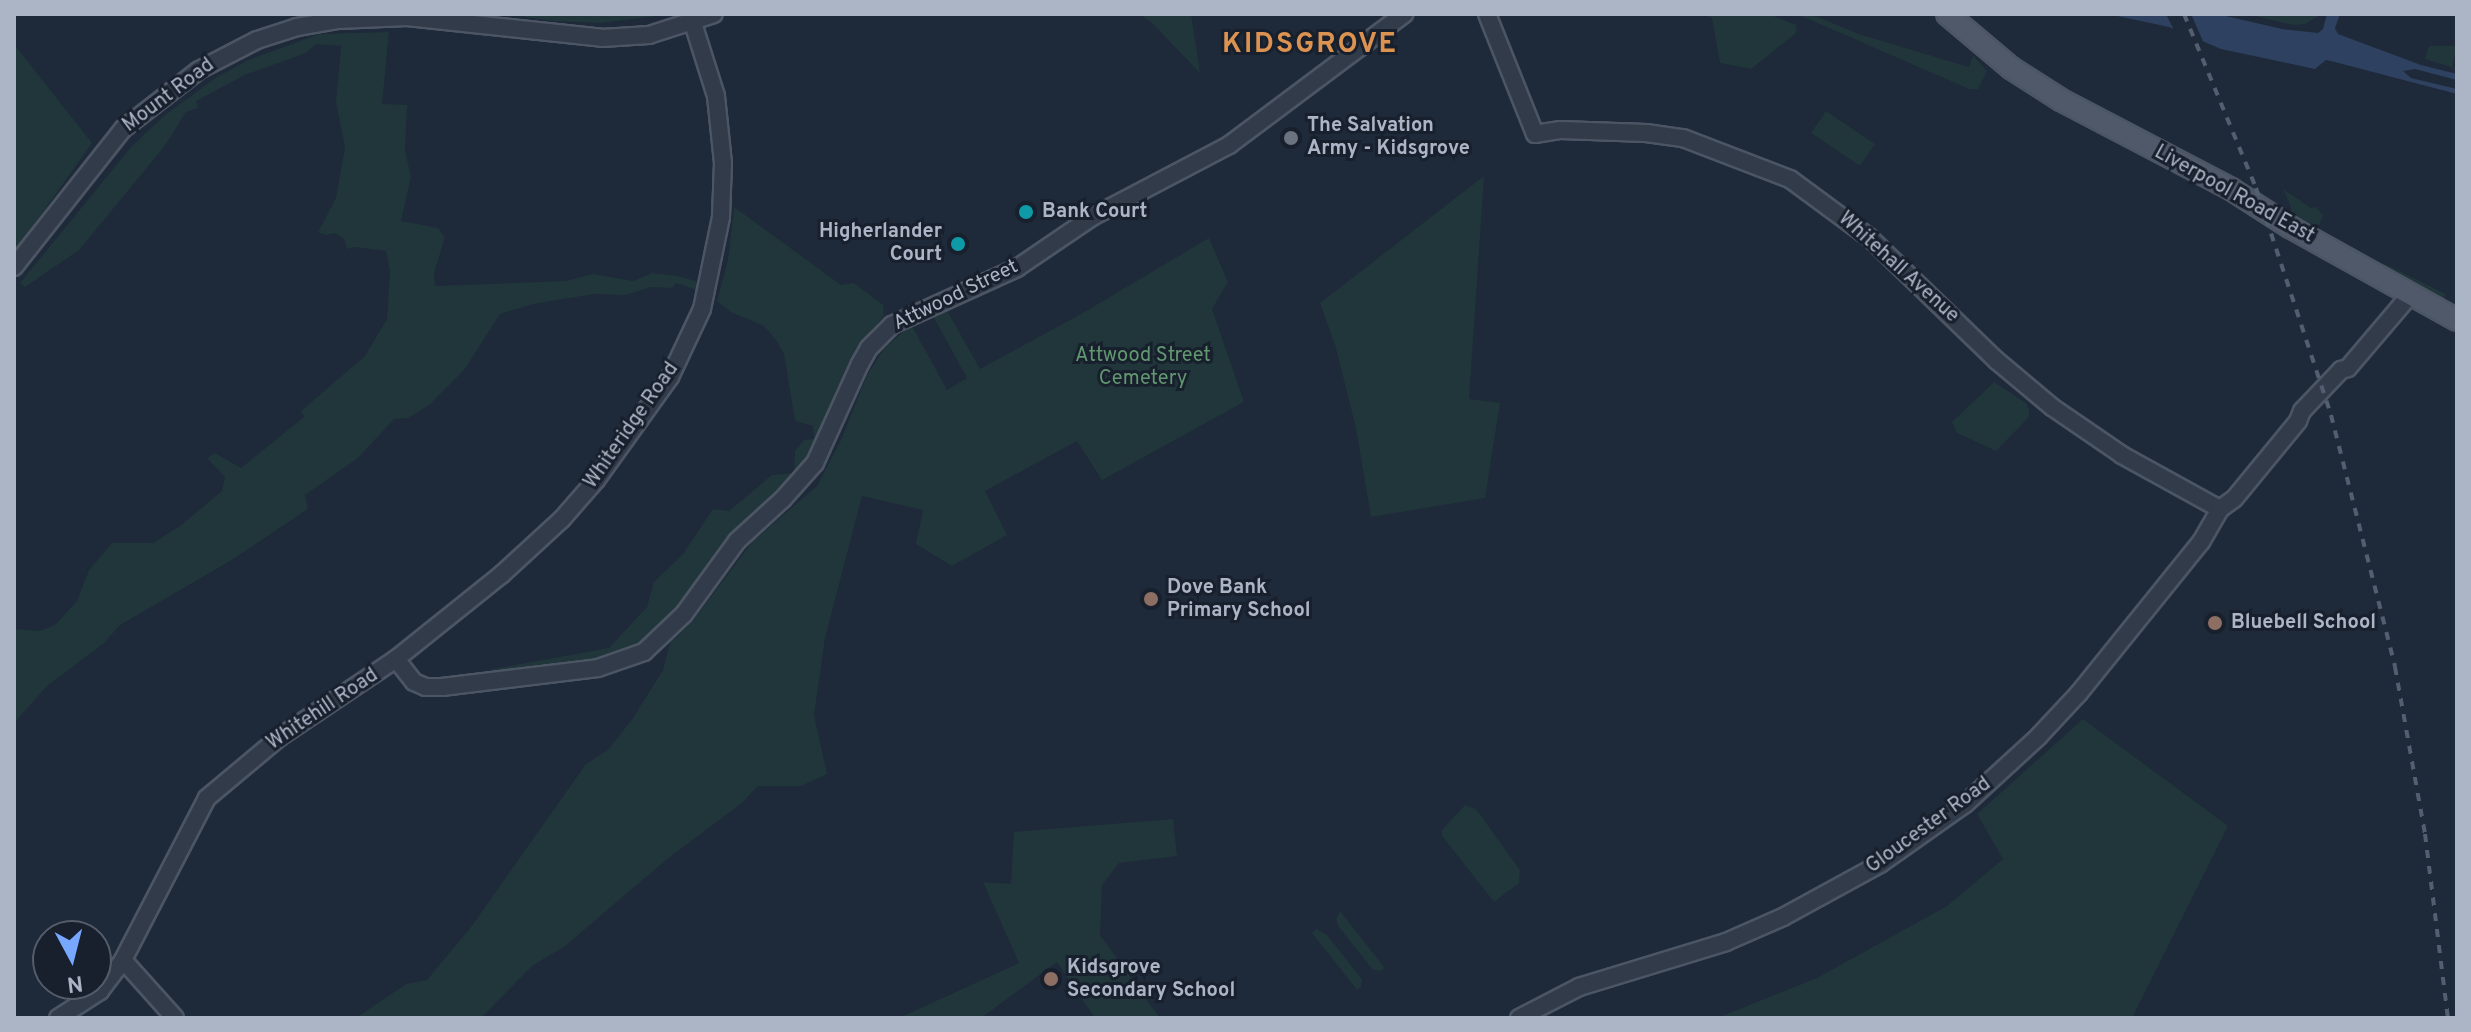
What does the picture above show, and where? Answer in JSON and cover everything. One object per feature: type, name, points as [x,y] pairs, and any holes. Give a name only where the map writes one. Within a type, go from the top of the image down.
[{"type":"main road","name":"Liverpool Road East","points":[[1947,14],[2011,68],[2061,100],[2231,189],[2457,320]]},
{"type":"street","name":"Mount Road","points":[[14,267],[123,129],[199,70],[257,40],[297,27],[367,18],[407,17],[602,38],[649,35],[714,14]]},
{"type":"street","name":"Attwood Street","points":[[815,463],[860,364],[869,348],[892,325],[1017,268],[1092,217],[1240,137],[1404,14]]},
{"type":"street","name":"Whitehall Avenue","points":[[1487,14],[1535,134],[1561,130],[1683,138],[1790,179],[1870,238],[1996,360],[2052,407],[2122,455],[2220,509]]},
{"type":"street","name":"Whiteridge Road","points":[[396,659],[501,575],[562,519],[626,441],[670,377],[691,337],[715,257],[723,187],[716,96],[693,23]]},
{"type":"street","name":"Gloucester Road","points":[[1519,1018],[1579,987],[1726,942],[1783,917],[1848,883],[1931,830],[1995,779],[2079,693],[2201,542],[2220,509],[2234,499],[2298,421],[2302,411],[2341,370],[2348,368],[2411,294]]},
{"type":"street","name":"Whitehill Road","points":[[58,1018],[100,991],[123,960],[207,798],[280,737],[396,659],[414,682],[426,687],[442,687],[598,668],[644,652],[684,614],[737,541],[793,490],[815,463]]},
{"type":"street","points":[[123,960],[175,1018]]},
{"type":"green space","points":[[526,14],[673,14],[600,23],[553,21],[524,17]]},
{"type":"green space","points":[[1140,14],[1191,14],[1200,73],[1152,23]]},
{"type":"green space","points":[[1702,14],[1769,14],[1796,25],[1796,33],[1751,69],[1720,63],[1712,18]]},
{"type":"green space","points":[[1797,14],[1810,14],[1859,34],[1969,67],[1973,55],[1987,71],[1978,89],[1969,89]]},
{"type":"green space","points":[[2246,14],[2322,14],[2305,24],[2294,25]]},
{"type":"green space","points":[[389,32],[382,104],[407,105],[405,150],[411,177],[401,221],[438,228],[445,237],[434,273],[435,286],[566,281],[593,274],[633,281],[652,273],[679,276],[708,285],[706,293],[676,283],[672,288],[651,287],[626,295],[594,294],[533,304],[500,314],[464,370],[429,405],[408,418],[394,419],[358,458],[305,495],[308,509],[230,561],[120,625],[104,643],[47,686],[14,723],[14,629],[40,631],[55,625],[77,601],[89,570],[112,543],[153,543],[180,526],[222,491],[225,477],[207,458],[215,453],[241,468],[304,417],[301,411],[365,356],[387,319],[390,272],[386,251],[355,247],[347,249],[344,239],[335,233],[326,235],[318,232],[336,198],[345,147],[336,102],[341,46],[316,44],[306,53],[245,75],[196,101],[198,108],[186,112],[164,147],[79,250],[25,287],[20,283],[131,147],[165,115],[217,77],[248,60],[320,34]]},
{"type":"green space","points":[[14,44],[92,143],[14,253]]},
{"type":"green space","points":[[2429,46],[2457,46],[2452,66],[2457,69],[2425,59]]},
{"type":"green space","points":[[1826,111],[1875,144],[1860,166],[1811,133]]},
{"type":"green space","points":[[1484,176],[1469,399],[1500,403],[1485,498],[1371,517],[1356,428],[1336,348],[1320,303]]},
{"type":"green space","points":[[2283,189],[2311,208],[2316,207],[2323,215],[2319,226],[2291,217],[2291,207]]},
{"type":"green space","points":[[734,207],[841,285],[854,283],[883,305],[884,316],[859,345],[828,422],[797,479],[722,546],[689,598],[655,635],[615,657],[481,677],[493,669],[609,648],[647,607],[654,582],[683,554],[713,509],[729,511],[772,475],[794,473],[795,451],[804,440],[814,439],[813,426],[795,421],[784,354],[776,340],[764,326],[731,312],[717,301],[728,260]]},
{"type":"green space","name":"Attwood Street Cemetery","points":[[1209,238],[1228,282],[1212,309],[1244,402],[1102,480],[1077,441],[985,491],[1007,535],[952,566],[916,544],[923,510],[862,496],[825,638],[814,715],[827,774],[801,786],[758,786],[742,803],[666,860],[565,946],[532,966],[481,1018],[356,1018],[406,984],[427,980],[471,927],[586,764],[608,750],[633,718],[663,670],[670,643],[692,622],[752,542],[817,486],[841,440],[867,375],[884,349],[899,335],[912,326],[947,390],[967,378],[933,316],[946,309],[980,369],[1081,314]]},
{"type":"green space","points":[[2383,263],[2446,294],[2442,302],[2389,271]]},
{"type":"green space","points":[[1994,382],[2026,403],[2029,410],[2029,417],[1996,451],[1957,433],[1952,422]]},
{"type":"green space","points":[[2083,719],[2228,826],[2132,1018],[1717,1018],[1817,978],[1947,906],[2003,859],[1977,814]]},
{"type":"green space","points":[[1465,805],[1476,809],[1520,870],[1519,883],[1494,902],[1442,836],[1442,830]]},
{"type":"green space","points":[[1173,819],[1177,856],[1119,863],[1102,885],[1100,935],[1160,1018],[1095,1018],[1057,962],[981,1018],[899,1018],[1019,963],[983,882],[1011,884],[1014,832]]},
{"type":"green space","points":[[1340,911],[1385,968],[1381,971],[1373,970],[1338,926],[1336,919]]},
{"type":"green space","points":[[1316,929],[1327,935],[1362,979],[1361,987],[1357,990],[1312,933]]},
{"type":"water","points":[[2108,14],[2217,14],[2282,29],[2318,33],[2323,29],[2327,14],[2340,14],[2335,28],[2338,34],[2421,65],[2457,74],[2457,80],[2415,69],[2403,71],[2411,78],[2457,89],[2457,94],[2326,60],[2315,69],[2221,49],[2169,27]]},
{"type":"pier","points":[[2166,14],[2191,14],[2206,48],[2176,34]]},
{"type":"railway","points":[[2184,14],[2256,188],[2331,415],[2395,667],[2425,834],[2448,1018]]},
{"type":"place","name":"The Salvation Army - Kidsgrove","points":[[1291,138]]},
{"type":"place","name":"Bank Court","points":[[1026,212]]},
{"type":"place","name":"Higherlander Court","points":[[958,244]]},
{"type":"place","name":"Dove Bank Primary School","points":[[1151,599]]},
{"type":"place","name":"Bluebell School","points":[[2215,623]]},
{"type":"place","name":"Kidsgrove Secondary School","points":[[1051,979]]},
{"type":"district","name":"KIDSGROVE","points":[[1310,45]]}]
